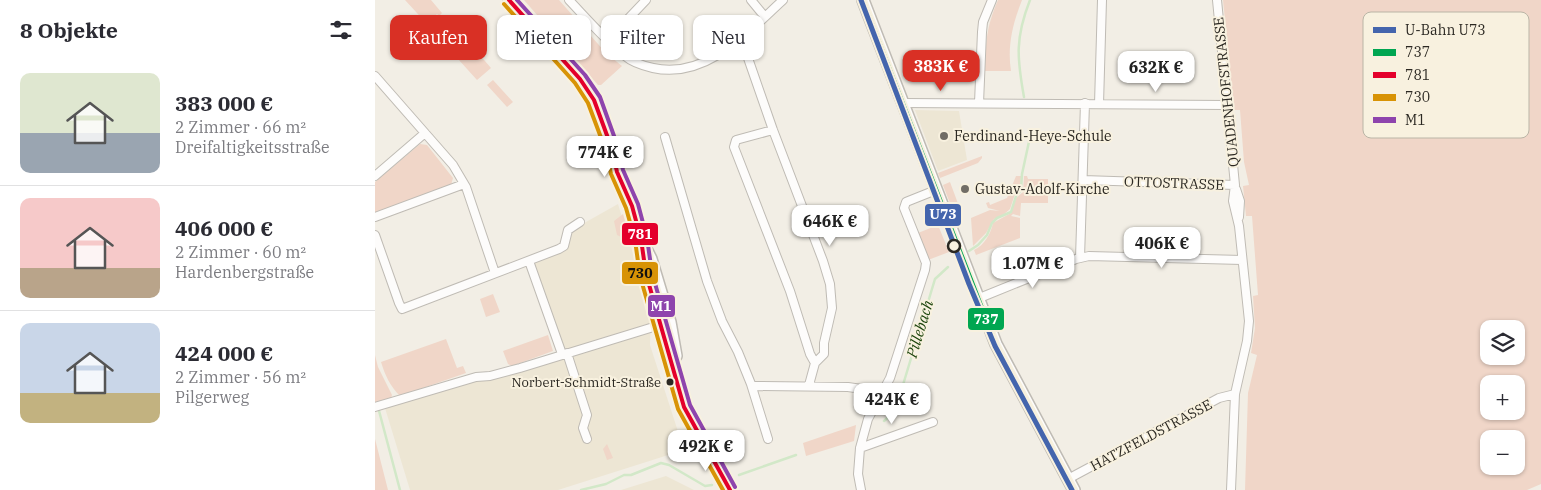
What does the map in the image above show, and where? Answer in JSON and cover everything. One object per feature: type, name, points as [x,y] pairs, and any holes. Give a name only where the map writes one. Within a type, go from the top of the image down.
[{"type":"main road","points":[[509,0],[587,89],[594,100],[612,149],[623,170],[628,196],[641,239],[646,274],[684,406],[730,490]]},
{"type":"main road","points":[[863,0],[996,344],[1070,486]]},
{"type":"main road","points":[[641,239],[651,259],[670,322],[676,359]]},
{"type":"main road","points":[[651,259],[650,273],[661,313],[660,325],[666,331],[705,444]]},
{"type":"street","points":[[569,0],[601,33]]},
{"type":"street","points":[[632,15],[646,0]]},
{"type":"street","points":[[751,0],[765,17],[783,0]]},
{"type":"street","points":[[979,103],[983,22],[991,0]]},
{"type":"street","points":[[1099,104],[1101,0]]},
{"type":"street","name":"QUADENHOFSTRASSE","points":[[1217,0],[1235,185],[1233,201],[1238,225],[1248,312],[1245,354],[1235,394],[1231,490]]},
{"type":"street","points":[[631,60],[643,66],[660,70],[676,69],[708,60]]},
{"type":"street","points":[[749,60],[830,284],[832,308],[824,343],[824,354],[815,363],[809,386]]},
{"type":"street","points":[[375,76],[453,164],[464,184],[495,274]]},
{"type":"street","points":[[903,103],[1228,105]]},
{"type":"street","points":[[1080,258],[1085,104]]},
{"type":"street","points":[[773,130],[736,140],[734,147],[790,291],[810,354],[815,363]]},
{"type":"street","points":[[375,176],[425,133]]},
{"type":"street","points":[[665,137],[707,280],[722,321],[738,352],[752,386],[768,439]]},
{"type":"street","name":"OTTOSTRASSE","points":[[1083,180],[1235,185]]},
{"type":"street","points":[[375,217],[464,184]]},
{"type":"street","points":[[861,490],[858,474],[860,448],[868,419],[890,378],[925,270],[926,263],[904,208],[906,202],[936,190]]},
{"type":"street","points":[[375,235],[402,309],[529,261],[563,246],[568,230],[581,222]]},
{"type":"street","points":[[977,299],[1089,256],[1242,260]]},
{"type":"street","points":[[529,261],[587,415],[583,428],[587,439]]},
{"type":"street","points":[[375,407],[477,377],[490,376],[660,325]]},
{"type":"street","points":[[752,386],[848,387],[882,392]]},
{"type":"street","name":"HATZFELDSTRASSE","points":[[1070,486],[1219,398],[1235,394]]},
{"type":"street","points":[[860,448],[933,422]]},
{"type":"shaded area","points":[[405,0],[431,0],[442,13],[440,15],[419,15]]},
{"type":"shaded area","points":[[524,0],[559,0],[572,15],[537,15]]},
{"type":"shaded area","points":[[998,0],[1022,0],[1012,35],[1011,71],[985,71],[987,35]]},
{"type":"shaded area","points":[[1223,0],[1541,0],[1541,484],[1527,490],[1245,490],[1248,393],[1257,355],[1251,353],[1255,328],[1253,296],[1258,295],[1252,216],[1246,216],[1243,186],[1249,185],[1244,162],[1240,110],[1234,110]]},
{"type":"shaded area","points":[[591,36],[601,47],[601,60],[615,60],[622,66],[601,85],[598,85],[576,60],[591,60]]},
{"type":"shaded area","points":[[459,60],[484,60],[491,68],[477,80]]},
{"type":"shaded area","points":[[493,80],[513,102],[507,107],[487,85]]},
{"type":"shaded area","name":"Ferdinand-Heye-Schule","points":[[915,110],[959,111],[967,160],[938,171]]},
{"type":"shaded area","points":[[420,144],[427,145],[453,178],[451,185],[375,213],[375,182]]},
{"type":"shaded area","points":[[982,156],[978,163],[940,178],[938,173]]},
{"type":"shaded area","points":[[1016,176],[1021,176],[1020,190],[1015,194],[1010,209],[1002,216],[994,219],[986,233],[973,246],[971,218],[990,210],[1000,211],[988,208],[986,203],[989,202],[990,205],[1007,198]]},
{"type":"shaded area","points":[[1024,176],[1027,176],[1028,179],[1048,179],[1048,203],[1021,203],[1020,216],[1013,214],[1011,216],[1020,218],[1020,238],[976,255],[974,250],[987,239],[993,223],[1011,213],[1016,198],[1023,192]]},
{"type":"shaded area","points":[[950,182],[963,217],[956,219],[943,185]]},
{"type":"shaded area","points":[[618,204],[651,312],[650,345],[684,450],[558,490],[410,490],[385,408],[473,380],[496,379],[565,357],[551,310],[532,262],[567,248],[570,231]]},
{"type":"shaded area","points":[[623,214],[629,235],[621,237],[617,235],[614,221]]},
{"type":"shaded area","points":[[938,225],[949,252],[928,260],[918,233]]},
{"type":"shaded area","points":[[493,294],[500,312],[486,317],[480,299]]},
{"type":"shaded area","points":[[548,335],[553,351],[512,366],[508,364],[503,351]]},
{"type":"shaded area","points":[[446,339],[457,368],[463,366],[466,373],[400,396],[388,380],[381,362]]},
{"type":"shaded area","points":[[375,355],[378,367],[392,395],[391,398],[385,401],[375,403]]},
{"type":"shaded area","points":[[856,425],[854,441],[806,456],[803,443]]},
{"type":"shaded area","points":[[375,439],[388,490],[375,490]]},
{"type":"shaded area","points":[[607,444],[613,458],[607,460],[603,449]]},
{"type":"shaded area","points":[[666,476],[694,490],[621,490]]},
{"type":"waterway","name":"Pillebach","points":[[1024,97],[1019,48],[1022,26],[1030,0]]},
{"type":"waterway","name":"Pillebach","points":[[969,251],[987,235],[992,223],[997,218],[1011,212],[1016,196],[1021,190],[1022,174],[1030,137]]},
{"type":"waterway","name":"Pillebach","points":[[884,421],[896,408],[935,279],[948,267]]},
{"type":"waterway","name":"Pillebach","points":[[378,407],[400,490]]},
{"type":"waterway","name":"Pillebach","points":[[739,475],[796,455]]},
{"type":"waterway","name":"Pillebach","points":[[581,490],[606,484],[624,475],[631,475],[661,463],[669,465],[705,486],[712,485]]},
{"type":"metro line","name":"U73","points":[[861,0],[969,284],[995,346],[1072,490]]},
{"type":"transit line","name":"781","points":[[509,0],[580,79],[594,100],[612,149],[617,172],[632,206],[641,239],[646,274],[684,407],[730,490]]},
{"type":"transit line","name":"M1","points":[[517,0],[585,75],[600,97],[618,147],[623,170],[638,204],[647,238],[652,273],[690,405],[735,487]]},
{"type":"transit line","name":"737","points":[[863,0],[996,344],[1074,490]]},
{"type":"transit line","name":"730","points":[[504,4],[575,83],[588,103],[606,151],[611,174],[626,208],[635,240],[640,276],[678,409],[723,490]]},
{"type":"place","name":"Ferdinand-Heye-Schule","points":[[944,136]]},
{"type":"place","name":"Gustav-Adolf-Kirche","points":[[965,189]]},
{"type":"place","name":"Norbert-Schmidt-Straße","points":[[670,382]]}]
